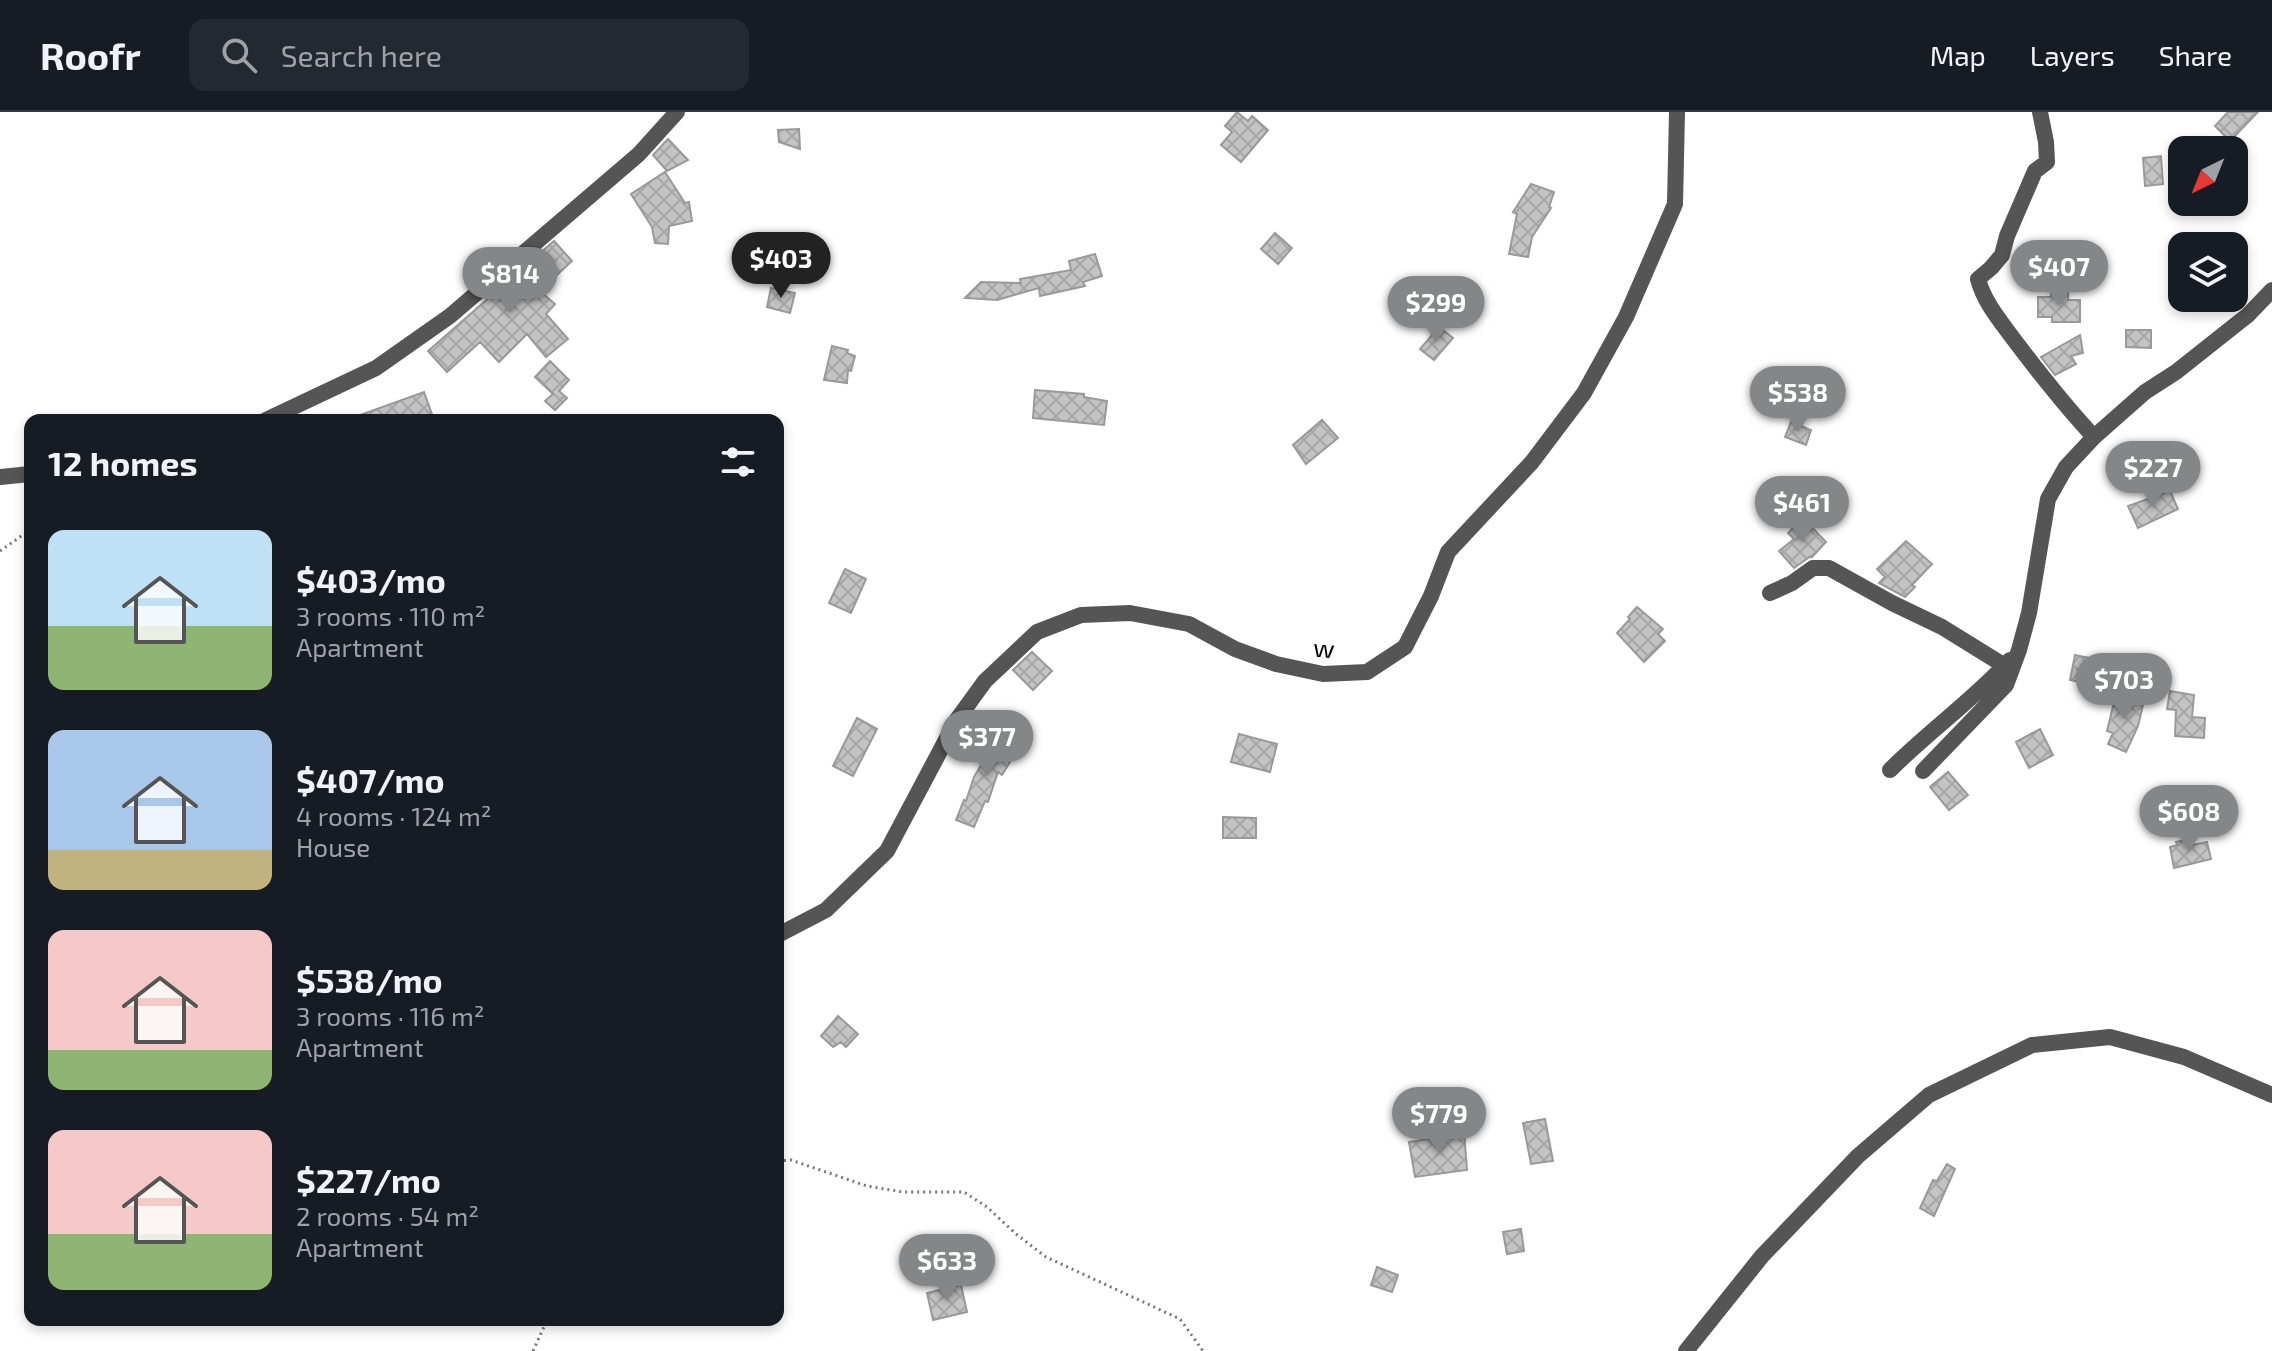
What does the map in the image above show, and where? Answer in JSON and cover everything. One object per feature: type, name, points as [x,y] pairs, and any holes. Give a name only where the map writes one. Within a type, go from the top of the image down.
[{"type":"street","points":[[279,414],[376,368],[450,316],[639,154],[677,112]]},
{"type":"street","name":"w","points":[[784,932],[826,910],[887,851],[956,721],[985,681],[1037,632],[1081,615],[1130,613],[1189,624],[1235,649],[1276,664],[1323,674],[1367,672],[1405,647],[1431,596],[1448,552],[1532,462],[1584,393],[1626,317],[1675,204],[1677,112]]},
{"type":"street","points":[[2040,112],[2047,162],[2035,171],[2002,255],[1978,279],[1994,315],[2025,358],[2094,437]]},
{"type":"street","points":[[1923,771],[2006,685],[2029,613],[2048,499],[2066,467],[2094,437],[2145,392],[2176,372],[2248,315],[2272,290]]},
{"type":"street","points":[[0,477],[24,475]]},
{"type":"street","points":[[1770,593],[1792,583],[1813,568],[1829,568],[1942,627],[2005,666]]},
{"type":"street","points":[[1890,770],[1963,706],[2019,650]]},
{"type":"street","points":[[1686,1351],[1762,1256],[1858,1156],[1929,1095],[2032,1045],[2110,1037],[2184,1057],[2272,1095]]},
{"type":"path","points":[[0,551],[24,534]]},
{"type":"path","points":[[784,1161],[791,1160],[867,1186],[903,1192],[964,1192],[987,1207],[1046,1257],[1180,1319],[1203,1351]]},
{"type":"path","points":[[533,1351],[544,1326]]},
{"type":"building","points":[[1237,112],[1248,121],[1252,116],[1268,130],[1241,162],[1221,145],[1232,132],[1225,126]]},
{"type":"building","points":[[2228,112],[2258,112],[2235,136],[2225,136],[2215,126]]},
{"type":"building","points":[[799,129],[800,149],[779,142],[778,130]]},
{"type":"building","points":[[668,139],[688,160],[667,171],[653,155]]},
{"type":"building","points":[[2161,156],[2163,184],[2145,186],[2143,158]]},
{"type":"building","points":[[665,172],[685,203],[689,202],[692,221],[669,226],[668,244],[655,243],[652,227],[631,194]]},
{"type":"building","points":[[1531,184],[1554,192],[1551,208],[1532,237],[1528,257],[1509,254],[1517,214],[1513,212]]},
{"type":"building","points":[[1275,233],[1292,248],[1278,264],[1261,249]]},
{"type":"building","points":[[554,241],[572,261],[540,291],[555,304],[546,314],[568,339],[546,357],[527,334],[499,362],[480,342],[447,372],[428,351]]},
{"type":"building","points":[[1095,254],[1102,276],[1083,282],[1085,286],[1040,296],[1039,288],[997,300],[965,298],[981,282],[1021,283],[1020,279],[1071,270],[1069,261]]},
{"type":"building","points":[[771,288],[795,293],[790,313],[767,307]]},
{"type":"building","points":[[2051,292],[2068,292],[2068,300],[2080,300],[2080,322],[2052,322],[2052,317],[2038,317],[2038,297],[2051,297]]},
{"type":"building","points":[[1439,327],[1453,338],[1434,360],[1420,349]]},
{"type":"building","points":[[2126,330],[2151,330],[2151,348],[2126,347]]},
{"type":"building","points":[[2080,335],[2083,353],[2071,356],[2076,364],[2055,375],[2041,357]]},
{"type":"building","points":[[832,346],[848,350],[847,353],[855,356],[851,371],[848,370],[847,383],[824,380]]},
{"type":"building","points":[[550,361],[569,380],[559,391],[567,398],[555,410],[545,401],[553,394],[535,377]]},
{"type":"building","points":[[1035,390],[1084,394],[1084,397],[1107,401],[1104,425],[1033,418]]},
{"type":"building","points":[[424,392],[432,414],[363,414]]},
{"type":"building","points":[[1322,420],[1338,438],[1306,464],[1293,445]]},
{"type":"building","points":[[1791,422],[1811,430],[1806,445],[1785,437]]},
{"type":"building","points":[[2170,491],[2178,509],[2138,528],[2128,506]]},
{"type":"building","points":[[1803,518],[1826,542],[1812,557],[1794,568],[1779,551],[1794,539],[1788,533]]},
{"type":"building","points":[[1906,541],[1932,564],[1905,597],[1879,583],[1885,577],[1877,569]]},
{"type":"building","points":[[845,569],[866,579],[851,613],[829,603]]},
{"type":"building","points":[[1637,607],[1663,629],[1658,634],[1665,641],[1644,662],[1617,633]]},
{"type":"building","points":[[1032,652],[1052,671],[1033,690],[1013,670]]},
{"type":"building","points":[[2075,655],[2099,660],[2093,685],[2070,680]]},
{"type":"building","points":[[2170,691],[2194,695],[2192,717],[2205,718],[2204,738],[2175,736],[2176,710],[2167,709]]},
{"type":"building","points":[[2116,694],[2144,701],[2138,726],[2126,752],[2108,744],[2113,733],[2107,731]]},
{"type":"building","points":[[857,718],[877,729],[853,776],[833,766]]},
{"type":"building","points":[[2040,729],[2053,755],[2029,768],[2016,742]]},
{"type":"building","points":[[999,730],[1017,740],[1007,760],[1010,762],[1002,775],[998,772],[988,802],[985,801],[974,827],[956,820]]},
{"type":"building","points":[[1239,734],[1277,744],[1270,772],[1231,762]]},
{"type":"building","points":[[1948,772],[1968,795],[1949,810],[1930,787]]},
{"type":"building","points":[[1223,817],[1256,818],[1256,838],[1223,838]]},
{"type":"building","points":[[2190,839],[2192,845],[2207,842],[2211,859],[2174,868],[2170,847],[2177,845],[2176,842]]},
{"type":"building","points":[[838,1016],[858,1034],[846,1047],[841,1042],[833,1047],[821,1036]]},
{"type":"building","points":[[1545,1119],[1553,1161],[1531,1164],[1523,1123]]},
{"type":"building","points":[[1464,1131],[1467,1170],[1415,1177],[1409,1142]]},
{"type":"building","points":[[1947,1164],[1955,1169],[1934,1216],[1920,1208],[1933,1180],[1937,1181]]},
{"type":"building","points":[[1521,1229],[1524,1251],[1507,1254],[1503,1232]]},
{"type":"building","points":[[1377,1267],[1398,1275],[1392,1292],[1371,1285]]},
{"type":"building","points":[[961,1285],[967,1312],[933,1320],[927,1293]]}]
